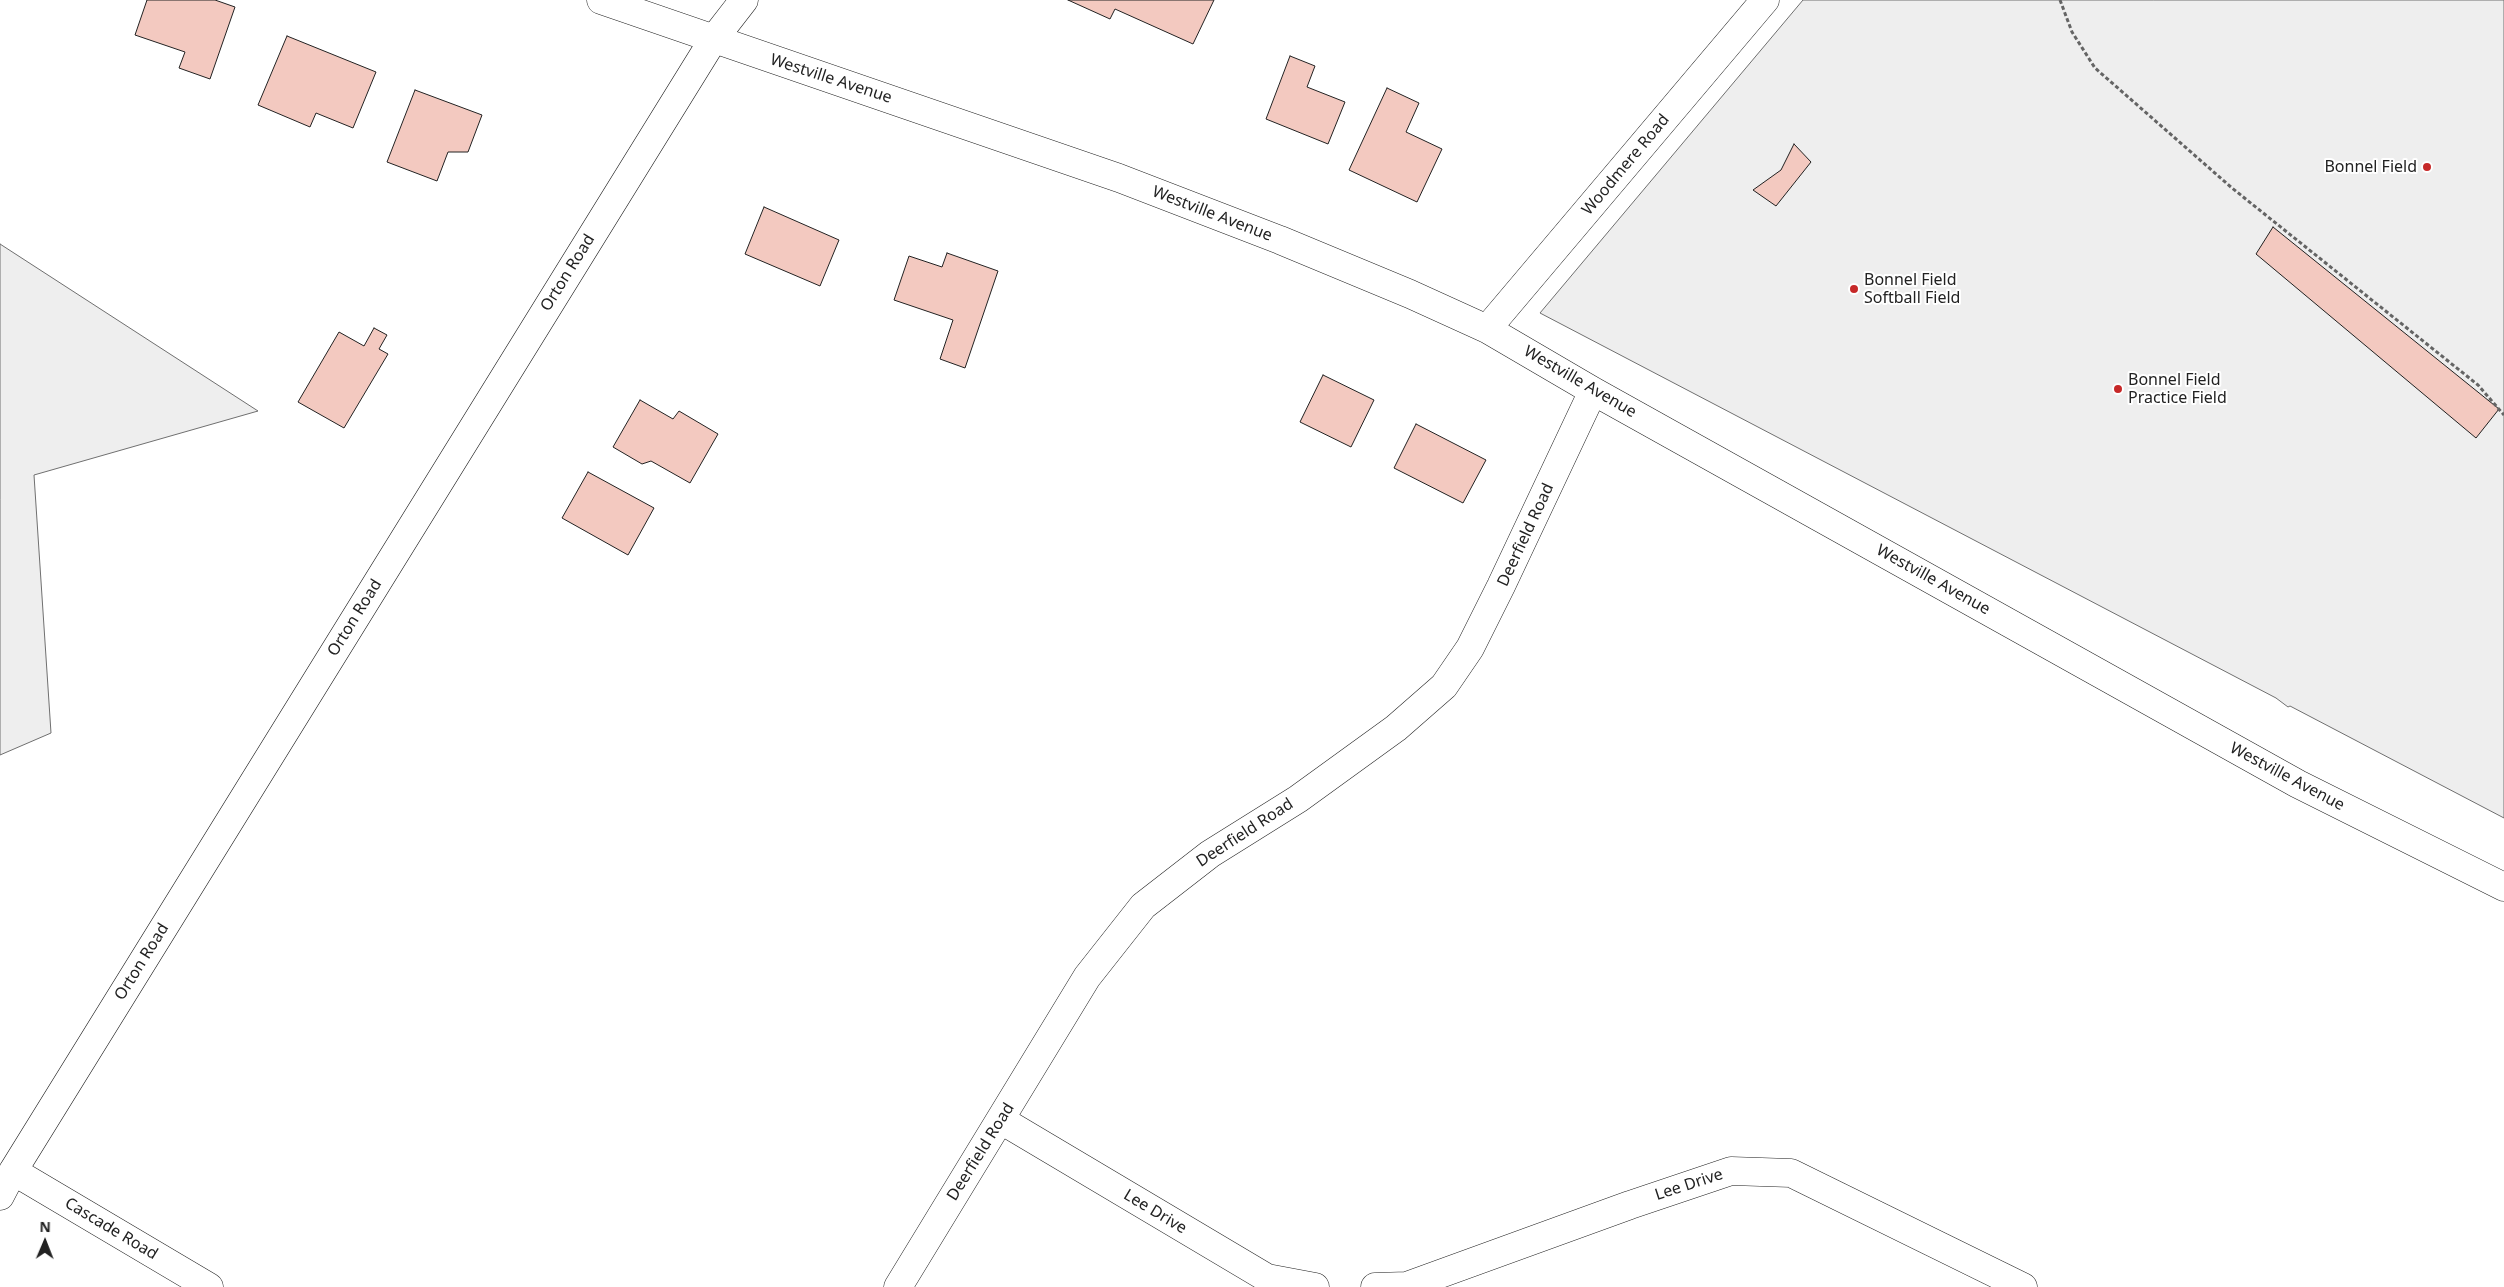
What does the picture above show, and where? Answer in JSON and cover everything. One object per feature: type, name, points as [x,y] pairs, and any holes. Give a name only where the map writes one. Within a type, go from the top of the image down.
[{"type":"street","name":"Westville Avenue","points":[[601,0],[1119,178],[1280,240],[1410,294],[1487,329],[1593,391],[2298,784],[2504,887]]},
{"type":"street","name":"Orton Road","points":[[0,1196],[13,1171],[713,40],[744,0]]},
{"type":"street","name":"Woodmere Road","points":[[1487,329],[1765,0]]},
{"type":"street","name":"Deerfield Road","points":[[898,1287],[1087,977],[1143,906],[1210,854],[1298,799],[1396,728],[1444,686],[1470,648],[1593,391]]},
{"type":"street","name":"Lee Drive","points":[[1000,1120],[1267,1278],[1315,1287]]},
{"type":"street","name":"Cascade Road","points":[[13,1171],[209,1287]]},
{"type":"street","name":"Lee Drive","points":[[1375,1287],[1407,1286],[1630,1204],[1731,1171],[1791,1173],[2022,1287]]},
{"type":"path","points":[[2060,0],[2072,32],[2095,68],[2232,188],[2478,385],[2504,416]]},
{"type":"shaded area","name":"Bonnel Field","points":[[1803,0],[2504,0],[2504,818],[2290,706],[2288,707],[2276,698],[1540,313]]},
{"type":"shaded area","points":[[0,244],[258,411],[34,475],[51,733],[0,755]]},
{"type":"building","points":[[147,0],[215,0],[235,7],[210,79],[179,68],[185,52],[135,35]]},
{"type":"building","points":[[1068,0],[1214,0],[1193,44],[1115,9],[1110,19]]},
{"type":"building","points":[[287,36],[376,72],[353,128],[316,113],[310,127],[258,105]]},
{"type":"building","points":[[1290,56],[1315,66],[1307,87],[1345,102],[1328,144],[1266,119]]},
{"type":"building","points":[[1387,88],[1419,103],[1406,132],[1442,149],[1417,202],[1349,170]]},
{"type":"building","points":[[415,90],[482,115],[468,152],[448,152],[437,181],[387,162]]},
{"type":"building","points":[[1794,144],[1811,162],[1776,206],[1753,190],[1781,170]]},
{"type":"building","points":[[764,207],[839,240],[820,286],[745,254]]},
{"type":"building","points":[[2273,227],[2499,409],[2476,438],[2256,254]]},
{"type":"building","points":[[947,253],[998,271],[965,368],[940,359],[953,320],[894,300],[909,256],[942,267]]},
{"type":"building","points":[[374,328],[387,335],[379,349],[388,354],[344,428],[298,402],[339,332],[364,346]]},
{"type":"building","points":[[1323,375],[1374,400],[1351,447],[1300,422]]},
{"type":"building","points":[[640,400],[673,419],[679,411],[718,434],[690,483],[651,461],[642,464],[613,447]]},
{"type":"building","points":[[1416,424],[1486,460],[1463,503],[1394,468]]},
{"type":"building","points":[[588,472],[654,508],[628,555],[562,518]]},
{"type":"place","name":"Bonnel Field","points":[[2427,167]]},
{"type":"place","name":"Bonnel Field Softball Field","points":[[1854,289]]},
{"type":"place","name":"Bonnel Field Practice Field","points":[[2118,389]]}]
